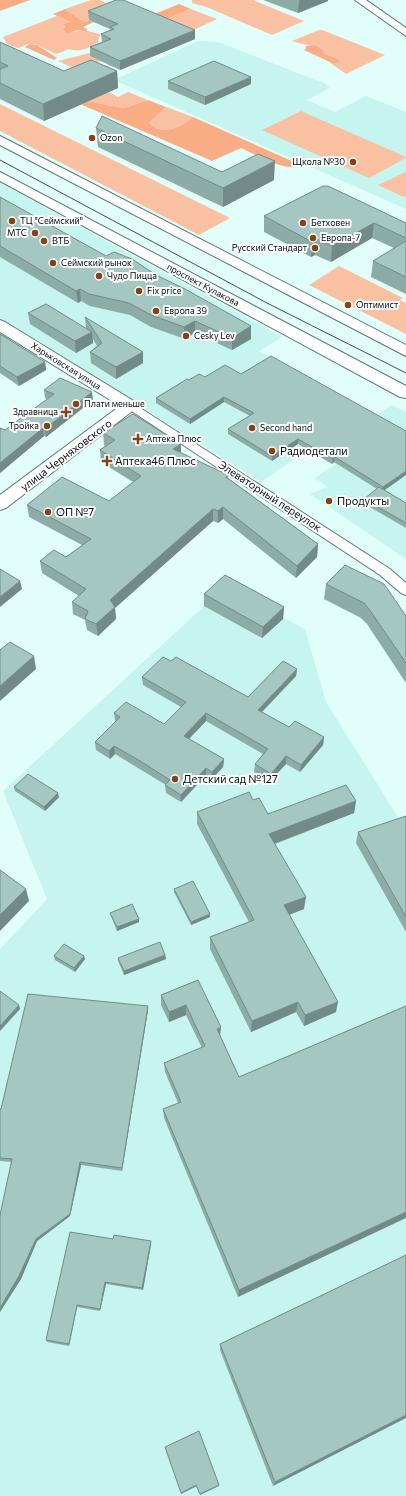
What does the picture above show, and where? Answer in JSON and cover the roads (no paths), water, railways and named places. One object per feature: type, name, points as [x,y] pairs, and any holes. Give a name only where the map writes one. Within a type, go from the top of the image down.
[{"type":"main road","points":[[0,140],[406,351]]},
{"type":"main road","name":"проспект Кулакова","points":[[0,176],[406,394]]},
{"type":"main road","name":"Харьковская улица","points":[[0,325],[131,406]]},
{"type":"main road","name":"улица Черняховского","points":[[0,504],[131,406]]},
{"type":"street","points":[[360,0],[406,33]]},
{"type":"street","name":"Элеваторный переулок","points":[[131,406],[379,568],[406,590]]},
{"type":"tram line","points":[[0,160],[267,303],[406,373]]},
{"type":"place","name":"Ozon","points":[[92,138]]},
{"type":"place","name":"Щкола №30","points":[[353,162]]},
{"type":"place","name":"ТЦ \"Сеймский\"","points":[[12,221]]},
{"type":"place","name":"Бетховен","points":[[303,223]]},
{"type":"place","name":"МТС","points":[[35,233]]},
{"type":"place","name":"Европа-7","points":[[313,238]]},
{"type":"place","name":"ВТБ","points":[[44,241]]},
{"type":"place","name":"Русский Стандарт","points":[[315,248]]},
{"type":"place","name":"Сеймский рынок","points":[[53,263]]},
{"type":"place","name":"Чудо Пицца","points":[[99,276]]},
{"type":"place","name":"Fix price","points":[[139,291]]},
{"type":"place","name":"Оптимист","points":[[348,305]]},
{"type":"place","name":"Европа 39","points":[[156,311]]},
{"type":"place","name":"Cesky Lev","points":[[186,336]]},
{"type":"place","name":"Плати меньше","points":[[76,404]]},
{"type":"place","name":"Здравница","points":[[66,412]]},
{"type":"place","name":"Тройка","points":[[47,426]]},
{"type":"place","name":"Second hand","points":[[252,428]]},
{"type":"place","name":"Аптека Плюс","points":[[138,439]]},
{"type":"place","name":"Радиодетали","points":[[272,451]]},
{"type":"place","name":"Аптека46 Плюс","points":[[107,461]]},
{"type":"place","name":"Продукты","points":[[329,501]]},
{"type":"place","name":"ОП №7","points":[[48,512]]},
{"type":"place","name":"Детский сад №127","points":[[175,779]]}]
